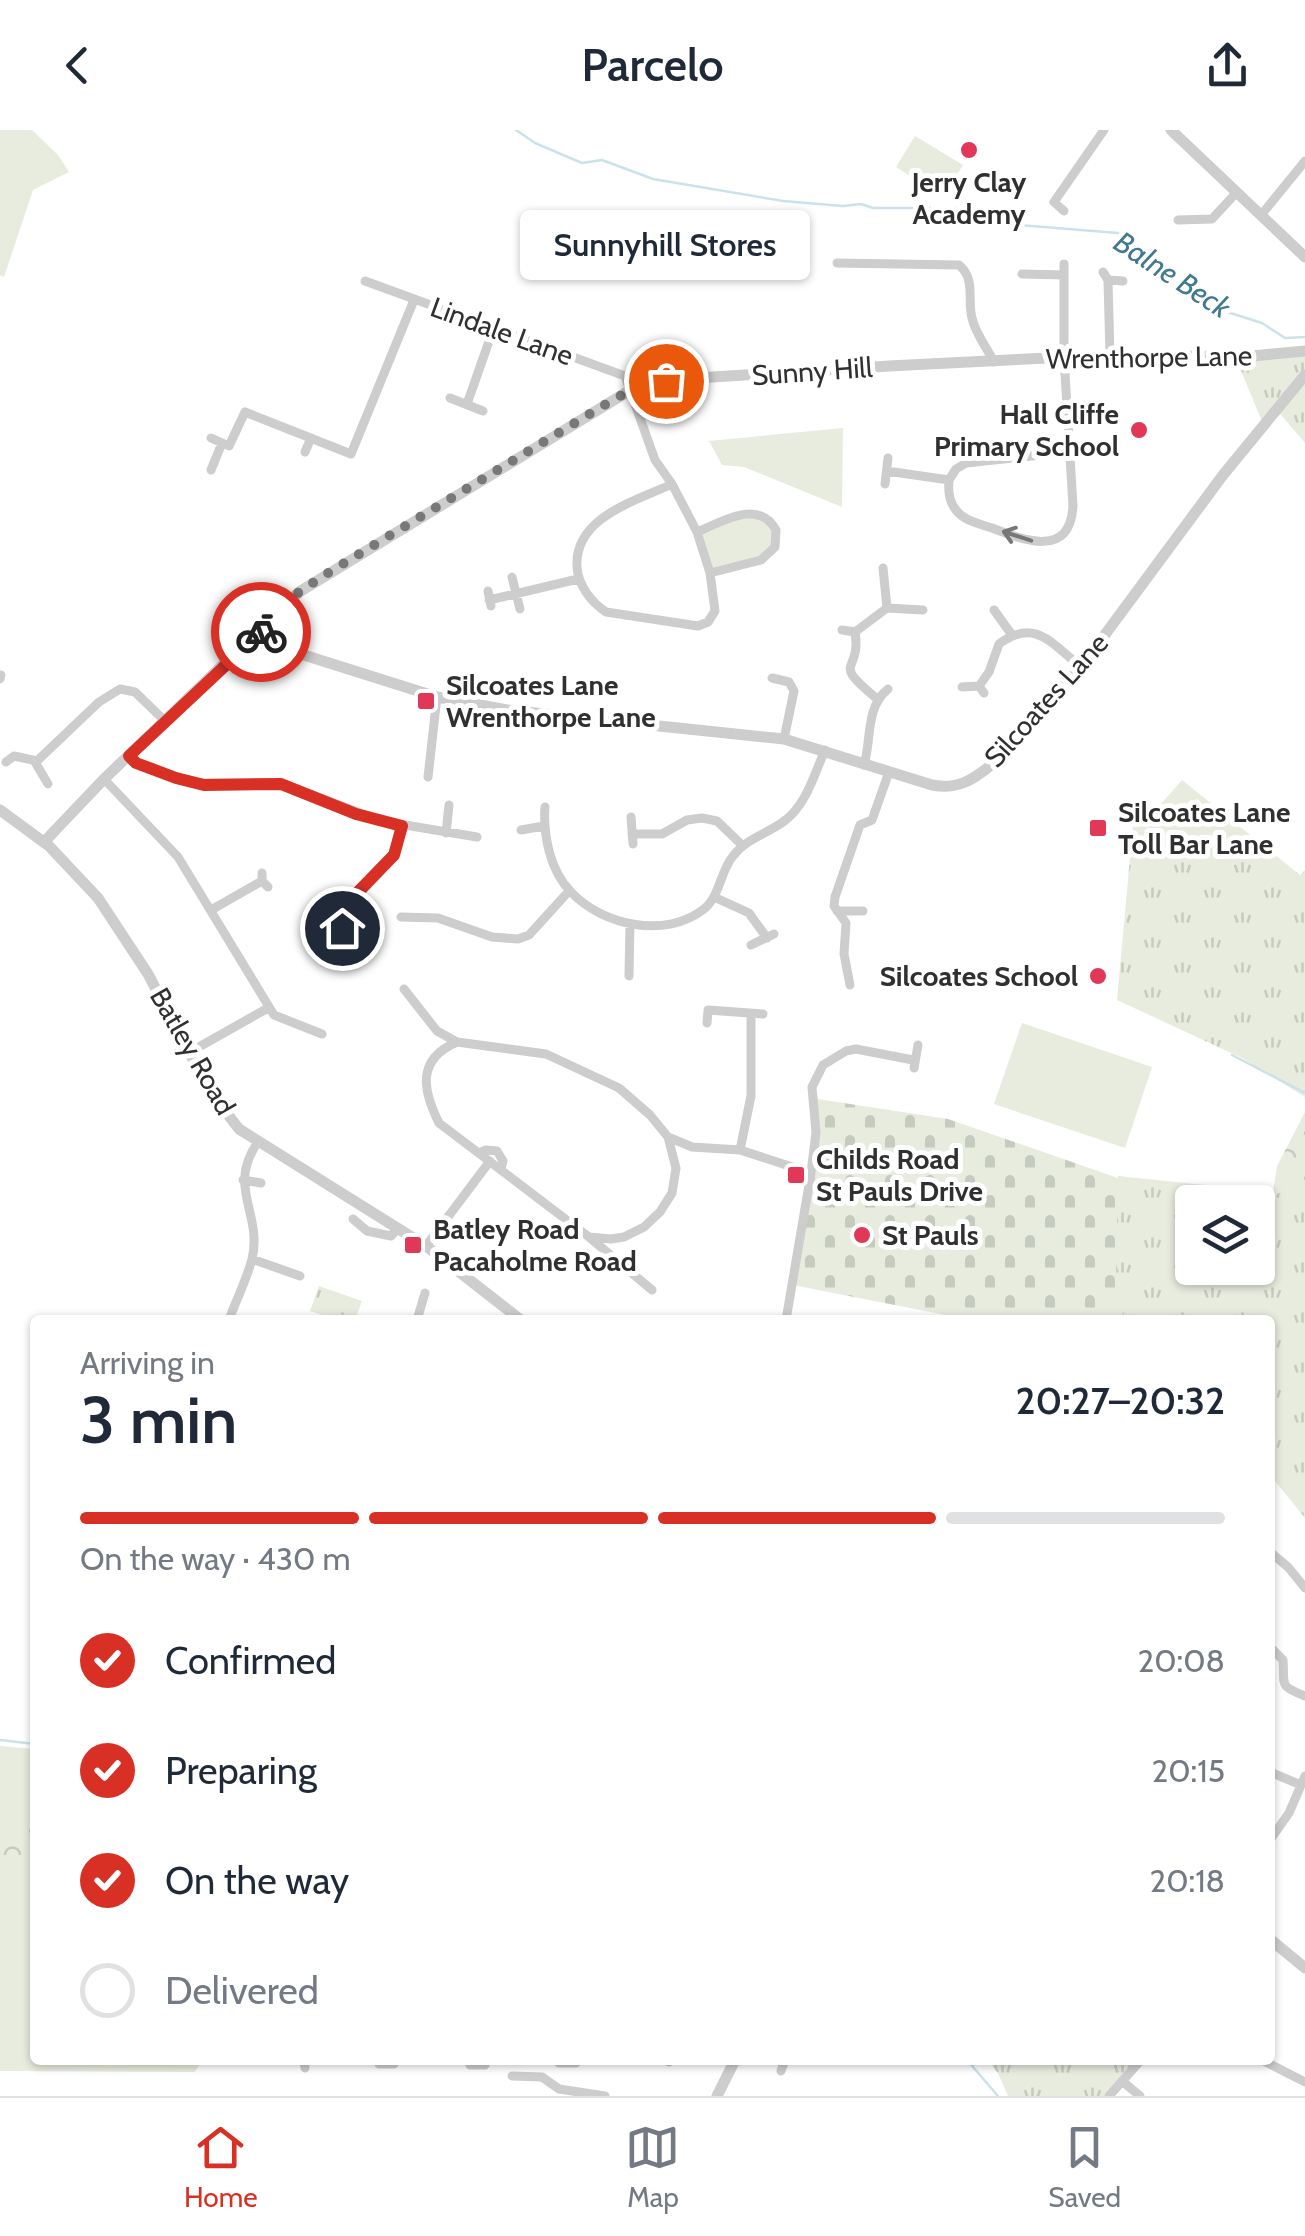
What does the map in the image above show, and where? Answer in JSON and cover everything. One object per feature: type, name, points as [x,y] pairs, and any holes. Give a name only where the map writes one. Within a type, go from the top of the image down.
[{"type":"street","points":[[1064,211],[1054,202],[1104,130]]},
{"type":"street","points":[[1171,130],[1305,257]]},
{"type":"street","points":[[1262,214],[1305,161]]},
{"type":"street","points":[[1178,220],[1212,219],[1236,192]]},
{"type":"street","points":[[837,263],[959,265],[970,282],[972,318],[994,362]]},
{"type":"street","points":[[1022,274],[1064,270],[1072,516],[1062,533],[1045,542],[1025,540],[959,514],[950,497],[949,480],[956,469],[976,460],[1069,452]]},
{"type":"street","points":[[1110,356],[1106,276],[1123,281]]},
{"type":"street","name":"Lindale Lane","points":[[365,280],[625,376],[632,390]]},
{"type":"street","points":[[211,438],[229,446],[245,412],[351,454],[414,300]]},
{"type":"street","points":[[467,404],[494,327]]},
{"type":"street","name":"Wrenthorpe Lane","points":[[994,362],[1064,357],[1252,356],[1305,351]]},
{"type":"street","name":"Sunny Hill","points":[[632,390],[697,378],[994,362]]},
{"type":"street","name":"Silcoates Lane","points":[[253,639],[437,697],[507,710],[784,739],[942,786],[967,783],[991,764],[1081,667],[1187,522],[1305,374]]},
{"type":"street","points":[[44,842],[299,592],[632,390],[638,417],[656,460],[672,484],[697,532],[710,573],[715,611],[708,622],[698,626],[606,612],[578,579],[577,552],[587,530],[608,515],[672,484]]},
{"type":"street","points":[[450,398],[483,411]]},
{"type":"street","points":[[305,452],[311,438]]},
{"type":"street","points":[[211,470],[222,443]]},
{"type":"street","points":[[885,484],[888,458]]},
{"type":"street","points":[[886,472],[949,480]]},
{"type":"street","points":[[697,532],[748,513],[765,518],[776,530],[777,539],[769,555],[710,573]]},
{"type":"street","points":[[883,568],[887,608]]},
{"type":"street","points":[[512,577],[520,608]]},
{"type":"street","points":[[489,599],[578,579]]},
{"type":"street","points":[[842,630],[855,632],[887,608],[923,610]]},
{"type":"street","points":[[994,610],[1012,635]]},
{"type":"street","points":[[855,632],[857,648],[850,661],[850,676],[876,698]]},
{"type":"street","points":[[962,687],[982,689],[995,650],[1012,635],[1034,632],[1081,667]]},
{"type":"street","points":[[772,678],[789,682],[794,690],[784,739]]},
{"type":"street","points":[[864,765],[870,745],[870,715],[876,698],[888,688]]},
{"type":"street","points":[[35,762],[116,690],[135,692],[166,722]]},
{"type":"street","points":[[428,777],[437,697]]},
{"type":"street","points":[[545,806],[547,845],[568,890],[630,924],[664,926],[704,909],[742,845],[798,808],[825,750]]},
{"type":"street","points":[[6,762],[14,756],[35,762],[48,784]]},
{"type":"street","points":[[129,756],[136,763],[192,783],[281,784],[356,814],[402,826],[476,837]]},
{"type":"street","points":[[850,985],[844,954],[846,923],[834,909],[837,885],[860,825],[872,820],[890,772]]},
{"type":"street","points":[[104,780],[178,857],[274,1016],[325,1035]]},
{"type":"street","points":[[356,814],[362,800]]},
{"type":"street","points":[[446,833],[449,804]]},
{"type":"street","name":"Batley Road","points":[[0,810],[44,842],[108,912],[148,974],[209,1090],[239,1129],[426,1246],[516,1315]]},
{"type":"street","points":[[632,817],[632,839],[662,834],[687,820],[702,818],[718,821],[742,845]]},
{"type":"street","points":[[340,938],[358,892],[394,855],[402,826]]},
{"type":"street","points":[[521,830],[544,826]]},
{"type":"street","points":[[211,910],[264,880]]},
{"type":"street","points":[[405,920],[437,922],[492,937],[518,939],[529,934],[568,890]]},
{"type":"street","points":[[714,898],[748,913],[770,936],[752,945]]},
{"type":"street","points":[[834,909],[863,911]]},
{"type":"street","points":[[344,922],[368,926]]},
{"type":"street","points":[[616,965],[629,971],[630,924]]},
{"type":"street","points":[[404,989],[437,1030],[457,1042],[546,1054],[590,1072],[619,1088],[668,1137],[676,1168],[672,1194],[660,1212],[644,1228],[624,1237],[589,1236]]},
{"type":"street","points":[[190,1052],[268,1008]]},
{"type":"street","points":[[708,1023],[708,1010],[763,1014]]},
{"type":"street","points":[[740,1150],[751,1096],[751,1014]]},
{"type":"street","points":[[437,1030],[439,1050],[426,1074],[427,1100],[439,1123],[589,1236],[652,1290]]},
{"type":"street","points":[[439,1050],[457,1042]]},
{"type":"street","points":[[787,1315],[816,1132],[812,1087],[824,1065],[846,1051],[856,1049],[914,1064],[918,1045]]},
{"type":"street","points":[[668,1137],[692,1146],[740,1150],[811,1173]]},
{"type":"street","points":[[231,1315],[252,1259],[253,1235],[243,1180],[245,1165],[258,1142]]},
{"type":"street","points":[[676,1168],[692,1146]]},
{"type":"street","points":[[479,1153],[498,1151],[500,1169]]},
{"type":"street","points":[[426,1246],[490,1161]]},
{"type":"street","points":[[243,1180],[261,1183]]},
{"type":"street","points":[[354,1220],[367,1231],[391,1236],[398,1228]]},
{"type":"street","points":[[608,1251],[611,1238]]},
{"type":"street","points":[[252,1259],[300,1276]]},
{"type":"street","points":[[418,1315],[425,1293]]},
{"type":"street","points":[[1275,1556],[1305,1588]]},
{"type":"street","points":[[1275,1650],[1283,1660],[1285,1687],[1305,1696]]},
{"type":"street","points":[[1275,1773],[1303,1780],[1290,1813],[1275,1833]]},
{"type":"street","points":[[1275,1943],[1305,1968]]},
{"type":"street","points":[[470,2065],[485,2065]]},
{"type":"street","points":[[717,2096],[732,2065]]},
{"type":"street","points":[[781,2071],[783,2065]]},
{"type":"street","points":[[1109,2096],[1136,2065]]},
{"type":"street","points":[[1272,2065],[1305,2082]]},
{"type":"street","points":[[512,2076],[542,2078],[559,2089],[604,2096]]},
{"type":"street","points":[[1122,2081],[1140,2096]]},
{"type":"green space","points":[[0,130],[32,130],[69,172],[33,190],[4,277],[0,275]]},
{"type":"green space","points":[[915,136],[963,165],[943,197],[896,167]]},
{"type":"green space","points":[[1305,351],[1305,443],[1276,409],[1263,424],[1235,356]]},
{"type":"green space","points":[[843,428],[842,507],[744,467],[722,465],[709,441]]},
{"type":"green space","points":[[747,513],[776,530],[769,555],[710,573],[697,532]]},
{"type":"green space","points":[[1182,780],[1300,875],[1305,870],[1305,1097],[1242,1058],[1117,1000],[1133,825],[1154,812]]},
{"type":"green space","points":[[1022,1023],[1152,1067],[1125,1148],[994,1104]]},
{"type":"green space","points":[[811,1098],[948,1119],[1118,1178],[1125,1315],[946,1315],[793,1285],[814,1151]]},
{"type":"green space","points":[[1305,1112],[1305,1219],[1275,1208],[1277,1166]]},
{"type":"green space","points":[[1118,1176],[1205,1185],[1175,1185],[1175,1203],[1115,1204]]},
{"type":"green space","points":[[1118,1176],[1175,1186],[1175,1285],[1275,1285],[1275,1194],[1305,1183],[1305,1518],[1275,1481],[1275,1315],[1123,1315],[1116,1280]]},
{"type":"green space","points":[[319,1286],[362,1301],[357,1315],[322,1315],[310,1311]]},
{"type":"green space","points":[[0,1746],[30,1749],[30,2065],[199,2065],[195,2072],[0,2071]]},
{"type":"green space","points":[[30,1814],[30,1859],[0,1854],[0,1816]]},
{"type":"green space","points":[[991,2065],[1137,2065],[1109,2096],[1008,2096]]},
{"type":"waterway","name":"Balne Beck","points":[[516,130],[535,143],[582,163],[602,160],[653,179],[783,201],[861,204],[873,208],[989,208],[1006,224],[1118,233],[1221,310],[1262,323],[1285,338],[1305,337]]},
{"type":"waterway","points":[[1232,1055],[1305,1093]]},
{"type":"waterway","points":[[0,1740],[30,1743]]},
{"type":"waterway","points":[[971,2065],[998,2096]]},
{"type":"way so far","points":[[261,632],[299,592],[328,573],[616,398],[666,381]]},
{"type":"place","name":"Jerry Clay Academy","points":[[969,150]]},
{"type":"place","name":"Sunnyhill Stores","points":[[666,381]]},
{"type":"place","name":"Hall Cliffe Primary School","points":[[1139,430]]},
{"type":"place","name":"Silcoates Lane Wrenthorpe Lane","points":[[426,701]]},
{"type":"place","name":"Silcoates Lane Toll Bar Lane","points":[[1098,828]]},
{"type":"place","name":"Silcoates School","points":[[1098,976]]},
{"type":"place","name":"Childs Road St Pauls Drive","points":[[796,1175]]},
{"type":"place","name":"St Pauls","points":[[862,1235]]},
{"type":"place","name":"Batley Road Pacaholme Road","points":[[413,1245]]},
{"type":"route","points":[[261,632],[129,756],[136,763],[192,783],[281,784],[356,814],[402,826],[394,855],[358,892],[342,928]]}]
